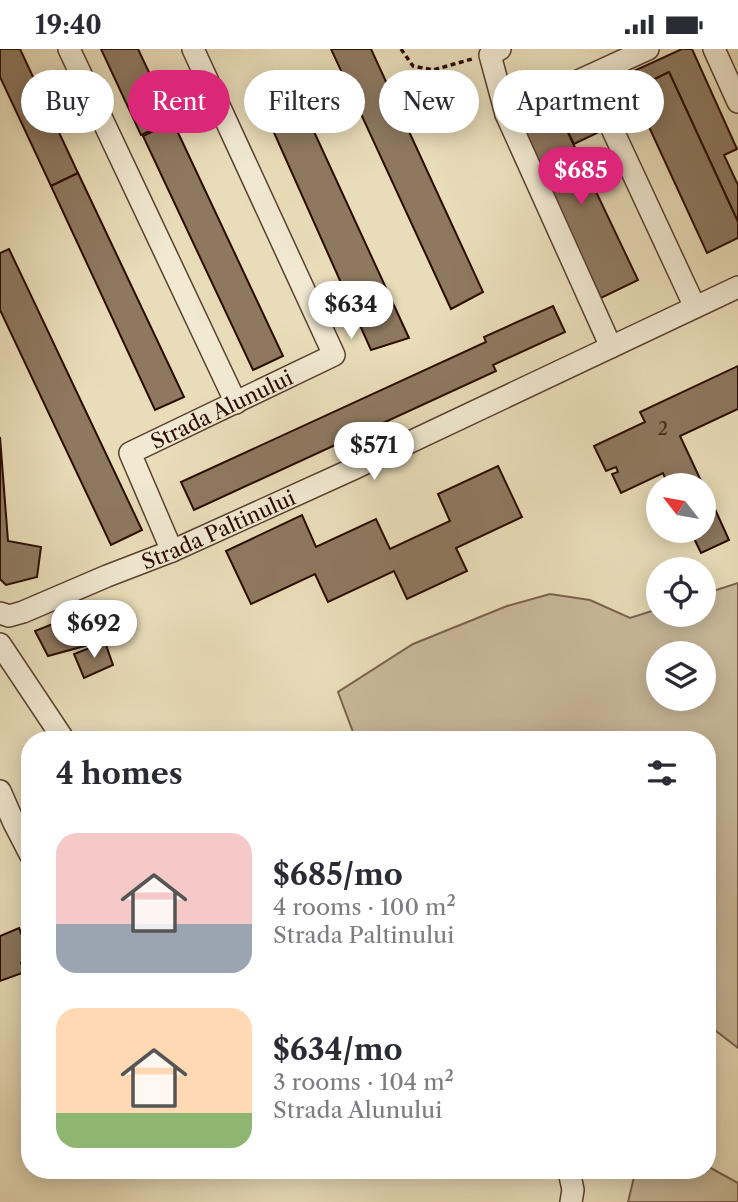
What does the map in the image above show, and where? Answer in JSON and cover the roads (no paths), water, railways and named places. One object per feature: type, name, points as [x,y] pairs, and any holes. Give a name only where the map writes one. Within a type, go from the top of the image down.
[{"type":"street","points":[[69,49],[236,403]]},
{"type":"street","name":"Strada Alunului","points":[[172,551],[130,453],[334,355],[193,49]]},
{"type":"street","points":[[603,70],[649,49]]},
{"type":"street","points":[[714,49],[733,76],[738,102]]},
{"type":"street","points":[[495,52],[498,70]]},
{"type":"street","points":[[515,133],[611,347]]},
{"type":"street","points":[[614,133],[695,307]]},
{"type":"street","name":"Strada Paltinului","points":[[0,613],[9,616],[23,612],[172,551],[353,469],[738,287]]},
{"type":"street","points":[[0,645],[58,731]]},
{"type":"street","points":[[0,791],[21,837]]},
{"type":"street","points":[[571,1179],[573,1190],[571,1202]]}]
